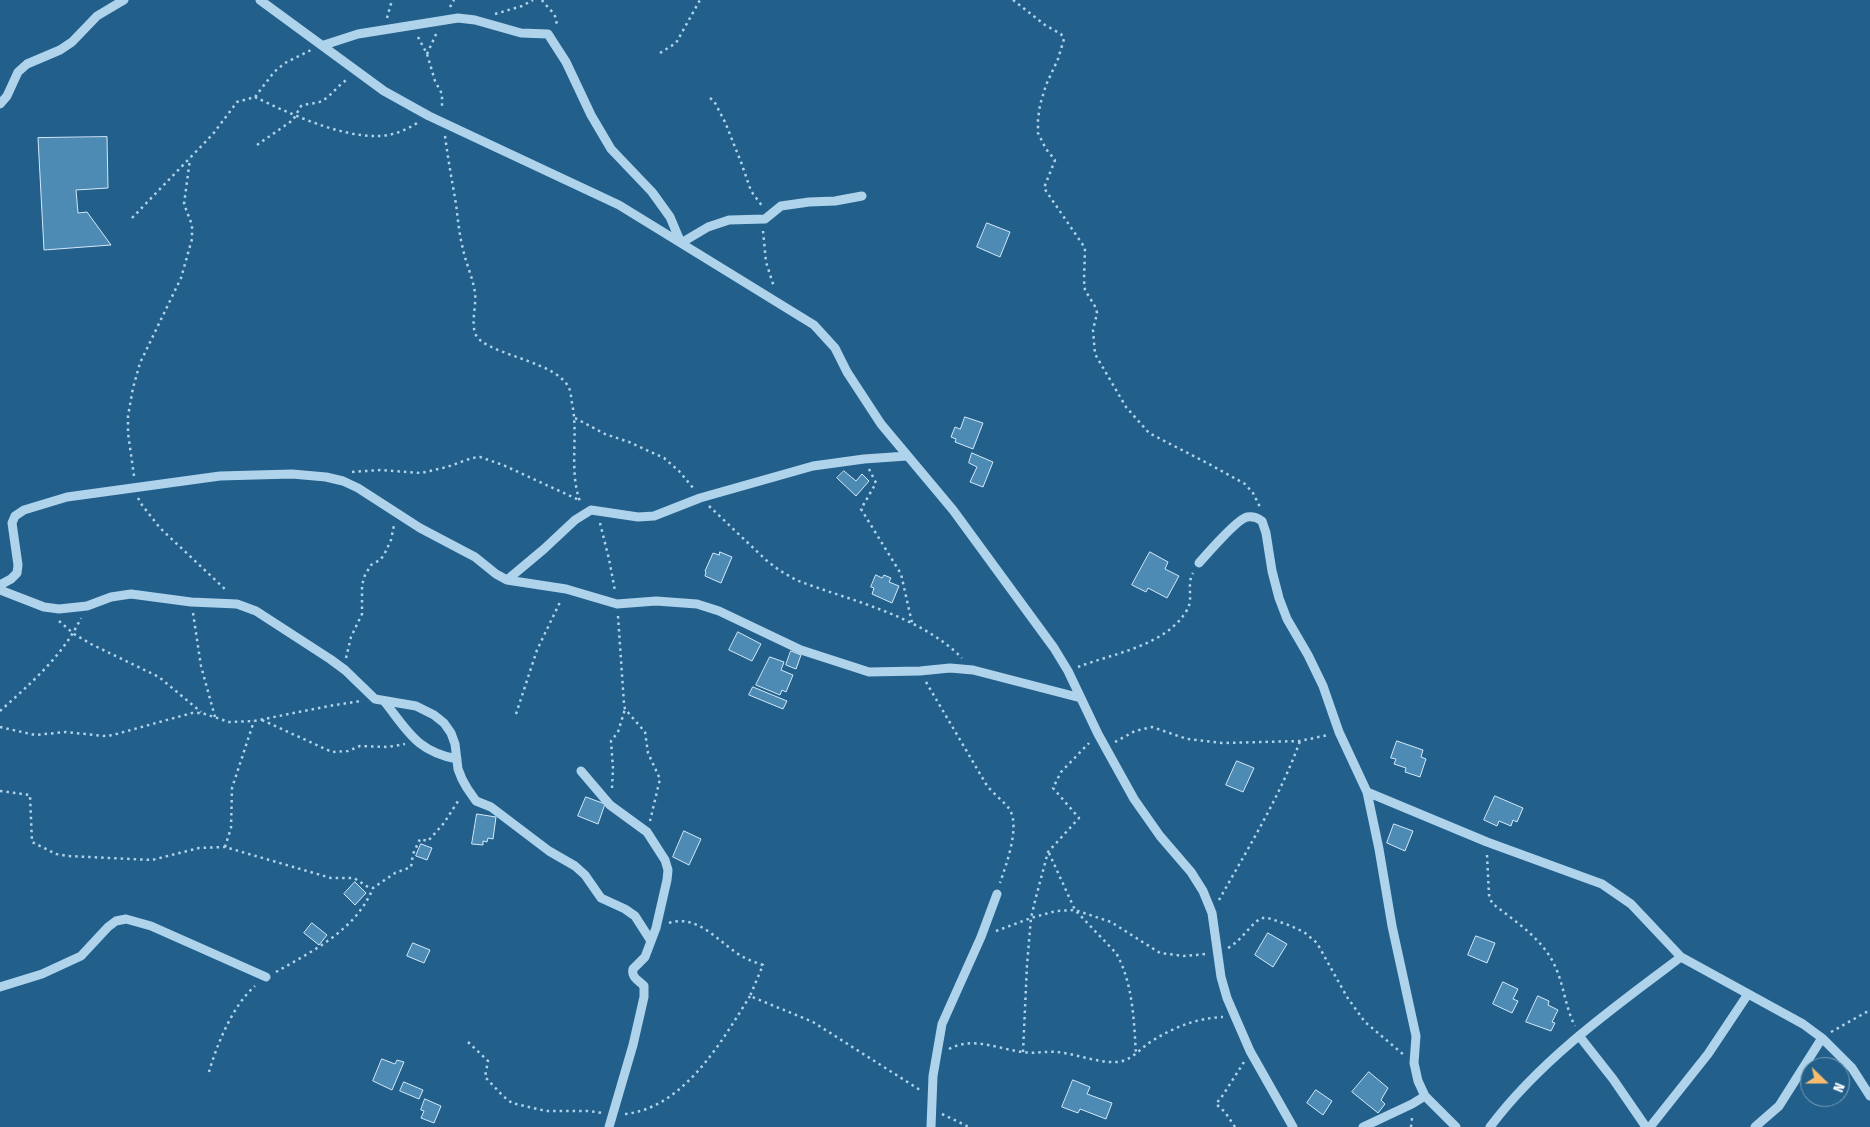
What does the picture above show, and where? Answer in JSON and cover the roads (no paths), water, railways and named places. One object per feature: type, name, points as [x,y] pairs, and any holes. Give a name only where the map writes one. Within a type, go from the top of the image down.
[{"type":"street","points":[[0,104],[7,96],[18,72],[27,64],[60,50],[72,42],[97,16],[124,0]]},
{"type":"street","points":[[260,0],[384,91],[429,116],[619,205],[814,326],[834,348],[847,372],[881,424],[953,510],[1054,648],[1068,671],[1098,734],[1134,799],[1160,836],[1191,872],[1203,891],[1212,913],[1221,977],[1227,998],[1250,1051],[1293,1127]]},
{"type":"street","points":[[324,46],[358,34],[458,18],[475,20],[521,33],[548,34],[566,62],[591,114],[611,149],[652,192],[670,217],[681,244]]},
{"type":"street","points":[[681,244],[708,227],[728,220],[765,219],[781,206],[835,201],[862,196]]},
{"type":"street","points":[[507,580],[584,513],[597,510],[638,517],[654,516],[700,498],[813,466],[864,459],[908,456]]},
{"type":"street","points":[[0,585],[15,576],[18,569],[12,522],[19,512],[67,498],[220,476],[292,474],[326,477],[343,481],[358,488],[397,514],[475,557],[496,574],[507,580],[566,589],[617,604],[656,602],[697,604],[719,611],[802,650],[869,672],[920,672],[950,668],[974,670],[1081,698]]},
{"type":"street","points":[[1199,563],[1237,522],[1246,517],[1255,517],[1262,521],[1278,598],[1287,620],[1323,686],[1339,732],[1367,792],[1394,935],[1416,1036],[1414,1063],[1418,1081],[1425,1096],[1456,1127]]},
{"type":"street","points":[[0,590],[51,608],[66,609],[86,606],[111,597],[131,594],[191,602],[246,606],[283,628],[345,670],[379,700],[416,740],[428,750],[457,759]]},
{"type":"street","points":[[379,700],[416,706],[434,715],[444,723],[451,733],[455,744],[458,769],[466,788],[476,801],[491,807],[549,850],[575,866],[601,898],[625,909],[635,916],[651,941]]},
{"type":"street","points":[[581,771],[610,805],[647,832],[665,860],[668,870],[665,893],[656,928],[645,957],[633,969],[632,973],[634,978],[644,986],[644,997],[633,1045],[609,1127]]},
{"type":"street","points":[[1367,792],[1487,842],[1602,884],[1631,904],[1681,957],[1803,1024],[1822,1038],[1852,1068],[1870,1096]]},
{"type":"street","points":[[931,1127],[936,1055],[942,1024],[981,937],[997,894]]},
{"type":"street","points":[[0,987],[42,974],[81,956],[108,927],[116,921],[126,920],[151,926],[266,977]]},
{"type":"street","points":[[1490,1127],[1506,1106],[1541,1071],[1626,998],[1681,957]]},
{"type":"street","points":[[1650,1127],[1708,1054],[1748,994]]},
{"type":"street","points":[[1580,1037],[1646,1127]]},
{"type":"street","points":[[1755,1127],[1779,1106],[1822,1038]]},
{"type":"street","points":[[1363,1127],[1425,1096]]}]
